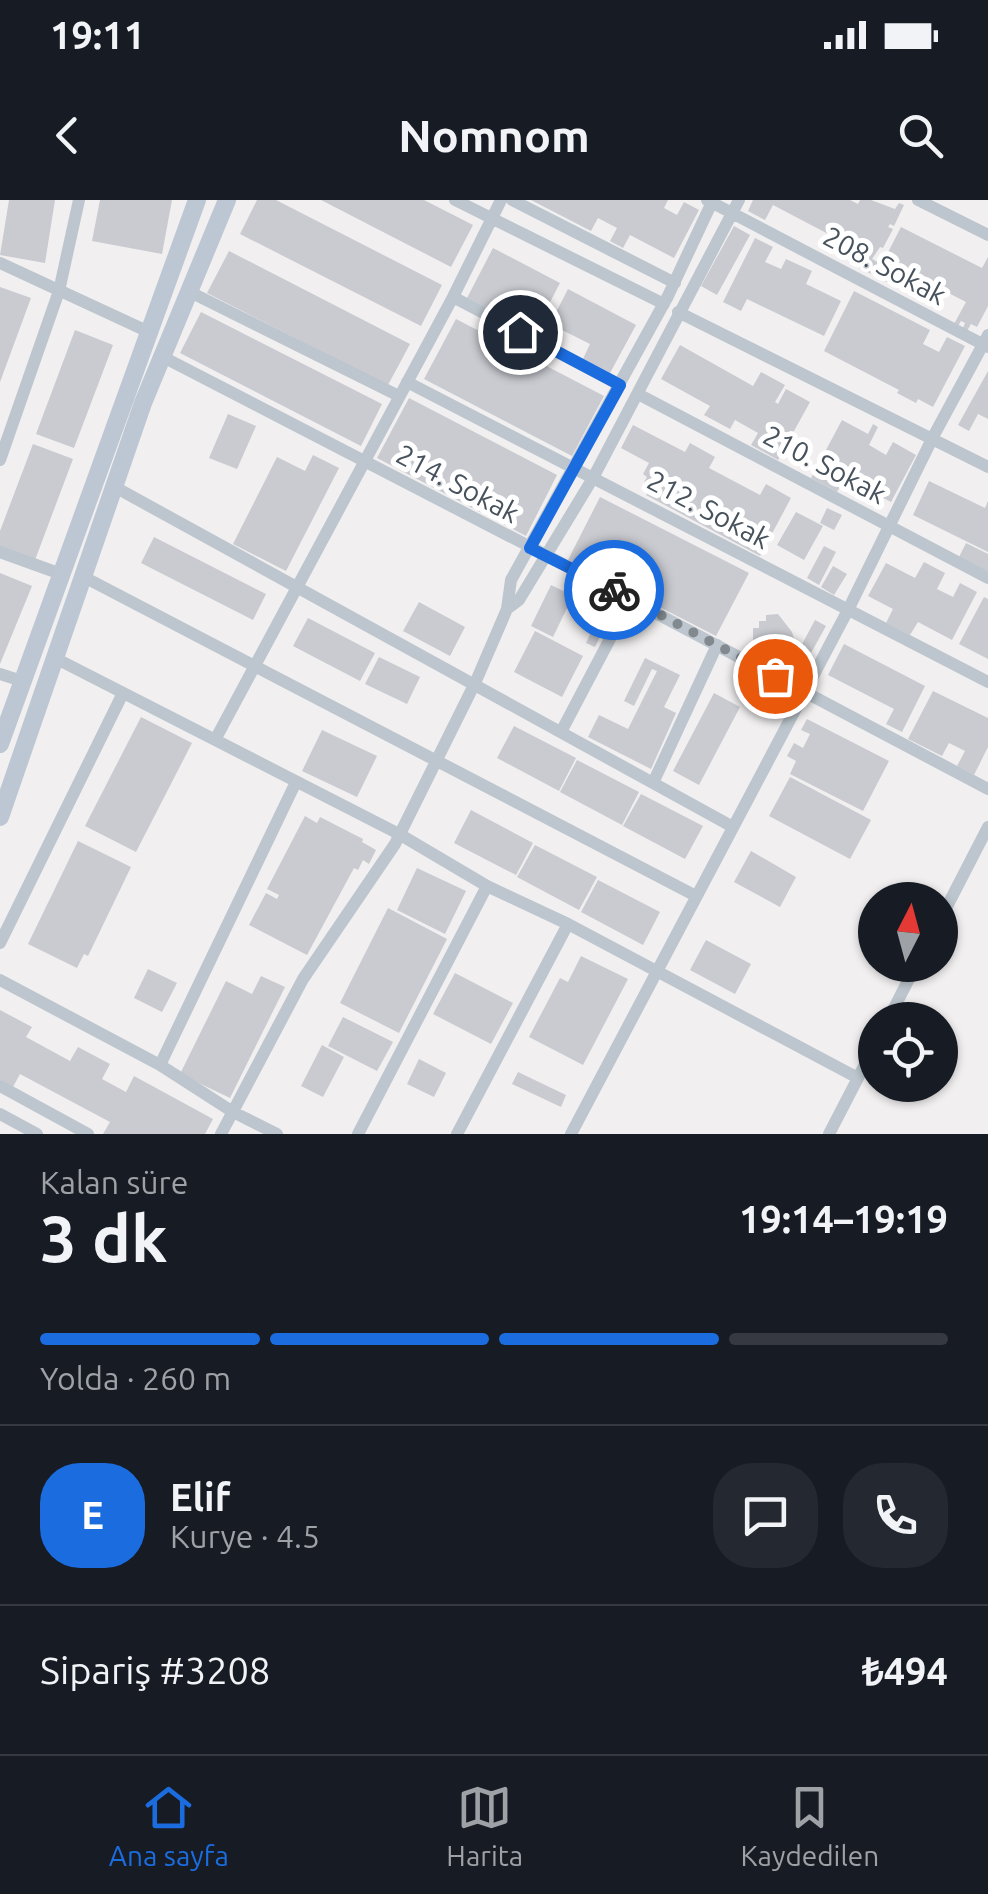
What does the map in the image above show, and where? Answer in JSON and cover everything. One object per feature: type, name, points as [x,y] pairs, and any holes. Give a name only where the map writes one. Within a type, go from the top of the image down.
[{"type":"main road","points":[[0,744],[197,200]]},
{"type":"main road","points":[[0,817],[113,486],[227,200]]},
{"type":"street","points":[[0,460],[59,290],[78,200]]},
{"type":"street","points":[[455,200],[664,304]]},
{"type":"street","points":[[215,740],[501,200]]},
{"type":"street","points":[[512,200],[675,283]]},
{"type":"street","points":[[508,609],[519,600],[593,478],[740,200]]},
{"type":"street","points":[[918,200],[988,236]]},
{"type":"street","points":[[221,1134],[303,979],[399,834],[508,609],[511,580],[664,304],[710,201]]},
{"type":"street","name":"208. Sokak","points":[[710,201],[986,342]]},
{"type":"street","points":[[0,264],[149,332]]},
{"type":"street","points":[[190,292],[399,396]]},
{"type":"street","points":[[453,297],[620,385]]},
{"type":"street","points":[[678,312],[988,467]]},
{"type":"street","points":[[572,1134],[986,342]]},
{"type":"street","name":"214. Sokak","points":[[162,356],[546,554]]},
{"type":"street","name":"212. Sokak","points":[[407,382],[988,682]]},
{"type":"street","name":"210. Sokak","points":[[638,394],[988,578]]},
{"type":"street","points":[[113,486],[733,826]]},
{"type":"street","points":[[0,552],[61,574]]},
{"type":"street","points":[[546,554],[988,789]]},
{"type":"street","points":[[82,576],[696,896]]},
{"type":"street","points":[[561,732],[630,599]]},
{"type":"street","points":[[654,783],[716,645]]},
{"type":"street","points":[[53,657],[399,834],[487,886],[568,924],[858,1078],[829,1134]]},
{"type":"street","points":[[0,674],[22,681]]},
{"type":"street","points":[[0,943],[122,693]]},
{"type":"street","points":[[160,1065],[296,782]]},
{"type":"street","points":[[958,885],[988,827]]},
{"type":"street","points":[[358,1134],[487,886]]},
{"type":"street","points":[[457,1134],[568,924]]},
{"type":"street","points":[[0,980],[160,1065],[233,1112],[278,1134]]},
{"type":"street","points":[[0,1086],[88,1134]]},
{"type":"street","points":[[0,1114],[36,1134]]},
{"type":"building","points":[[9,200],[55,200],[45,263],[0,255]]},
{"type":"building","points":[[100,200],[172,200],[162,254],[92,241]]},
{"type":"building","points":[[257,200],[276,200],[442,285],[421,326],[240,234]]},
{"type":"building","points":[[321,200],[424,200],[473,225],[451,267]]},
{"type":"building","points":[[531,200],[668,200],[664,208],[677,215],[684,202],[699,210],[674,258],[630,235],[623,248],[610,241],[617,228],[598,218],[591,231]]},
{"type":"building","points":[[753,200],[850,200],[858,204],[860,200],[871,200],[895,209],[899,203],[904,205],[894,226],[888,227],[893,229],[883,248],[872,259],[882,264],[901,227],[982,268],[988,257],[988,306],[977,327],[971,324],[967,331],[963,328],[965,323],[954,324],[966,302],[902,269],[893,285],[848,262],[855,248],[773,205],[765,220],[748,211]]},
{"type":"building","points":[[734,226],[750,235],[717,295],[701,286]]},
{"type":"building","points":[[755,238],[773,247],[765,262],[781,269],[786,259],[812,271],[806,284],[841,301],[824,336],[747,299],[741,311],[723,302]]},
{"type":"building","points":[[493,248],[560,283],[534,333],[467,298]]},
{"type":"building","points":[[229,251],[410,344],[388,385],[207,293]]},
{"type":"building","points":[[0,287],[31,298],[0,382]]},
{"type":"building","points":[[568,289],[636,325],[610,373],[583,359],[590,344],[550,324]]},
{"type":"building","points":[[854,291],[930,330],[923,344],[939,352],[947,337],[965,346],[933,407],[918,399],[916,403],[824,351]]},
{"type":"building","points":[[201,312],[382,404],[361,446],[180,353]]},
{"type":"building","points":[[456,319],[604,396],[572,456],[424,379]]},
{"type":"building","points":[[75,330],[113,345],[74,448],[36,434]]},
{"type":"building","points":[[680,345],[753,386],[761,372],[785,385],[775,402],[778,404],[786,389],[810,402],[778,460],[751,445],[758,433],[735,420],[730,429],[704,415],[710,406],[661,379]]},
{"type":"building","points":[[988,371],[988,419],[978,414],[969,431],[958,425]]},
{"type":"building","points":[[409,398],[557,475],[526,536],[377,458]]},
{"type":"building","points":[[228,414],[256,426],[237,469],[209,458]]},
{"type":"building","points":[[842,420],[868,434],[873,424],[878,427],[869,445],[886,455],[893,442],[916,455],[891,502],[845,478],[837,492],[811,478]]},
{"type":"building","points":[[633,425],[685,452],[690,443],[715,457],[709,468],[760,495],[766,484],[791,498],[760,556],[646,495],[652,486],[644,482],[647,477],[643,474],[649,463],[621,448]]},
{"type":"building","points":[[33,444],[73,459],[35,560],[0,547],[0,531]]},
{"type":"building","points":[[313,455],[339,468],[286,571],[233,544],[277,457],[305,471]]},
{"type":"building","points":[[929,481],[985,508],[988,501],[988,552],[913,515]]},
{"type":"building","points":[[600,497],[749,573],[716,636],[568,560]]},
{"type":"building","points":[[827,508],[842,515],[834,530],[820,523]]},
{"type":"building","points":[[796,512],[823,526],[804,560],[777,545]]},
{"type":"building","points":[[154,537],[266,594],[253,620],[141,563]]},
{"type":"building","points":[[966,543],[988,554],[988,572],[959,557]]},
{"type":"building","points":[[824,546],[836,552],[819,585],[807,578]]},
{"type":"building","points":[[924,562],[945,573],[937,589],[953,597],[960,583],[977,592],[952,640],[918,622],[910,635],[886,623],[893,609],[868,596],[886,563],[915,578]]},
{"type":"building","points":[[833,566],[847,574],[834,595],[821,587]]},
{"type":"building","points":[[0,573],[32,586],[0,664]]},
{"type":"building","points":[[551,585],[611,614],[595,647],[586,643],[597,620],[568,606],[553,637],[531,626]]},
{"type":"building","points":[[984,597],[988,599],[988,659],[959,644]]},
{"type":"building","points":[[419,602],[465,627],[450,656],[403,631]]},
{"type":"building","points":[[778,614],[795,642],[787,648],[757,647],[753,643],[753,628],[759,628],[759,621],[766,621],[766,615]]},
{"type":"building","points":[[308,618],[375,653],[360,681],[293,646]]},
{"type":"building","points":[[815,620],[826,626],[811,653],[800,648]]},
{"type":"building","points":[[535,631],[583,656],[562,697],[514,672]]},
{"type":"building","points":[[844,644],[925,686],[902,732],[886,724],[894,709],[828,675]]},
{"type":"building","points":[[379,657],[420,677],[407,704],[365,684]]},
{"type":"building","points":[[645,658],[680,675],[664,707],[676,713],[651,769],[588,737],[599,715],[628,729],[657,671],[652,669],[634,706],[624,701]]},
{"type":"building","points":[[933,691],[988,718],[988,747],[974,775],[957,766],[965,751],[949,743],[942,756],[908,739]]},
{"type":"building","points":[[714,693],[740,707],[699,785],[673,771]]},
{"type":"building","points":[[141,717],[192,743],[136,852],[85,826]]},
{"type":"building","points":[[807,719],[889,761],[863,811],[790,774],[796,761],[787,756],[794,743],[803,748],[810,734],[801,730]]},
{"type":"building","points":[[514,726],[576,758],[559,791],[497,758]]},
{"type":"building","points":[[322,730],[377,756],[357,797],[302,771]]},
{"type":"building","points":[[577,760],[639,792],[622,825],[560,792]]},
{"type":"building","points":[[790,777],[871,820],[850,859],[769,816]]},
{"type":"building","points":[[641,794],[703,826],[685,859],[623,826]]},
{"type":"building","points":[[471,810],[533,843],[516,875],[454,843]]},
{"type":"building","points":[[305,816],[317,823],[320,817],[376,850],[369,864],[363,860],[358,870],[354,868],[307,955],[249,925],[266,893],[277,899],[279,895],[267,889]]},
{"type":"building","points":[[78,841],[131,867],[88,956],[84,954],[77,968],[28,944]]},
{"type":"building","points":[[535,845],[597,877],[579,910],[517,877]]},
{"type":"building","points":[[751,851],[796,877],[780,907],[734,882]]},
{"type":"building","points":[[417,868],[466,891],[445,934],[397,910]]},
{"type":"building","points":[[598,880],[660,912],[643,945],[581,912]]},
{"type":"building","points":[[388,908],[447,939],[399,1033],[340,1003]]},
{"type":"building","points":[[706,940],[751,964],[735,994],[690,970]]},
{"type":"building","points":[[581,956],[628,979],[583,1065],[529,1037],[560,978],[568,982]]},
{"type":"building","points":[[148,969],[177,983],[162,1012],[134,998]]},
{"type":"building","points":[[455,973],[513,1003],[491,1044],[433,1014]]},
{"type":"building","points":[[261,976],[285,987],[230,1098],[180,1074],[226,981],[252,994]]},
{"type":"building","points":[[0,1010],[32,1027],[26,1037],[70,1061],[78,1047],[110,1064],[102,1079],[126,1092],[134,1076],[213,1119],[205,1134],[103,1134],[110,1122],[20,1074],[13,1087],[0,1080]]},
{"type":"building","points":[[343,1017],[393,1042],[377,1071],[328,1046]]},
{"type":"building","points":[[322,1045],[344,1057],[323,1097],[301,1086]]},
{"type":"building","points":[[419,1059],[446,1073],[434,1097],[407,1084]]},
{"type":"building","points":[[518,1072],[566,1095],[561,1107],[512,1084]]},
{"type":"way so far","points":[[614,590],[775,676]]},
{"type":"route","points":[[520,332],[620,385],[530,548],[614,590]]}]
